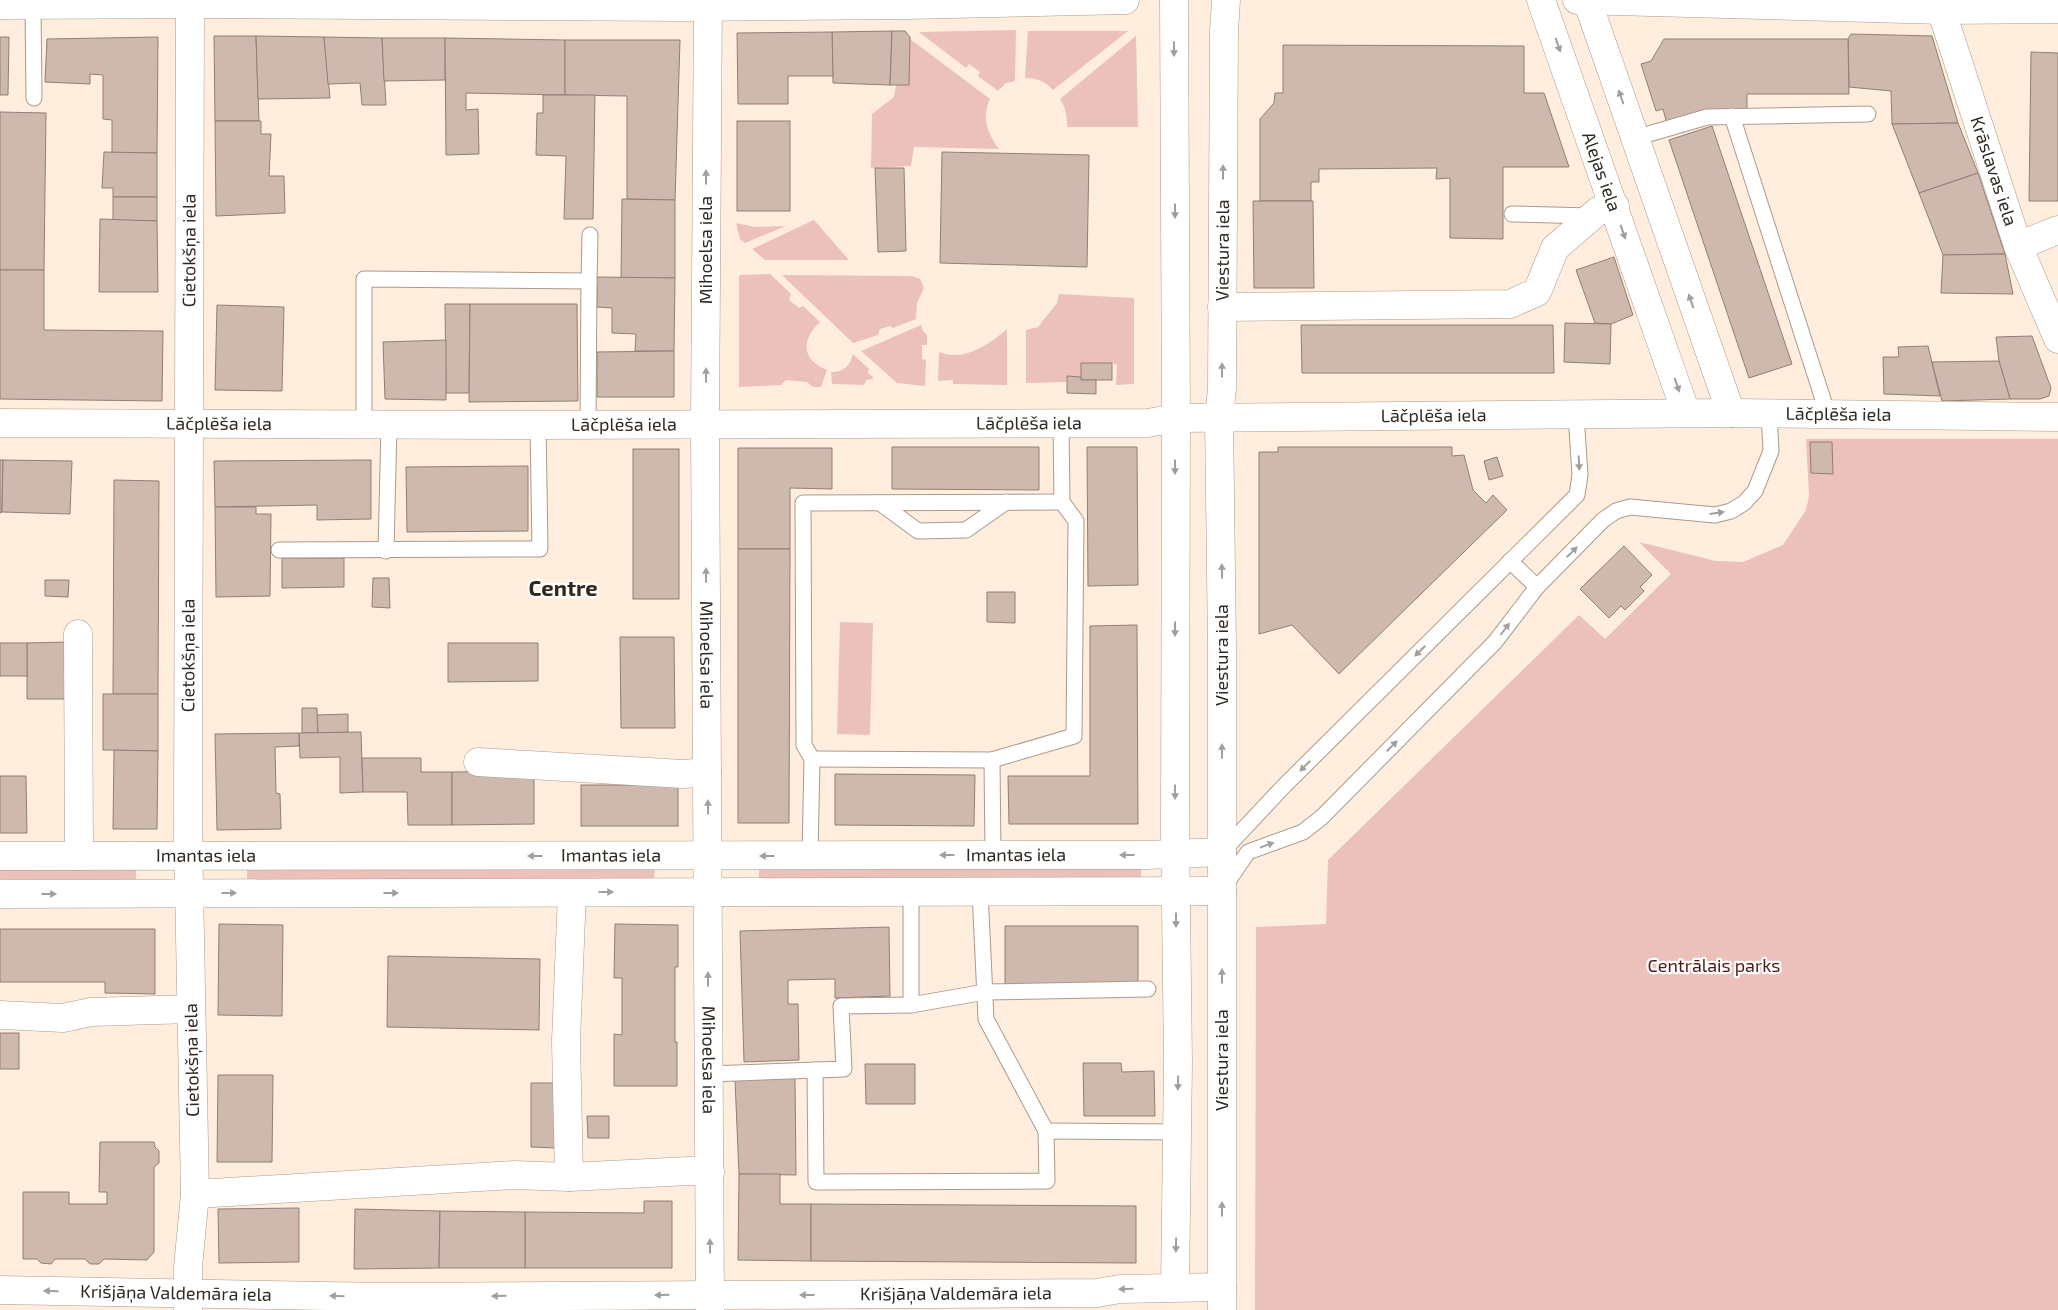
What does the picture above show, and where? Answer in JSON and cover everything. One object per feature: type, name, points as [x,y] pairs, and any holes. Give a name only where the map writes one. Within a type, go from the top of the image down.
[{"type":"street","points":[[0,4],[190,2],[708,3],[1125,0]]},
{"type":"street","points":[[1174,0],[1177,1132],[1175,1287]]},
{"type":"street","name":"Viestura iela","points":[[1222,1298],[1220,418],[1222,389],[1224,31],[1226,0]]},
{"type":"street","name":"Alejas iela","points":[[1540,0],[1603,211],[1663,344],[1686,413]]},
{"type":"street","points":[[1731,413],[1636,138],[1584,0],[1940,5],[2058,9]]},
{"type":"street","name":"Cietokšņa iela","points":[[188,1302],[188,1267],[195,1194],[188,856],[187,604],[190,2]]},
{"type":"street","name":"Mihoelsa iela","points":[[708,3],[706,423],[710,1302]]},
{"type":"street","name":"Krāslavas iela","points":[[1940,5],[2018,246],[2058,339]]},
{"type":"street","points":[[1222,307],[1510,304],[1537,292],[1555,248],[1603,211]]},
{"type":"street","points":[[2018,246],[2058,230]]},
{"type":"street","points":[[1663,344],[1703,335]]},
{"type":"street","name":"Lāčplēša iela","points":[[0,423],[1061,423],[1148,422],[1176,418],[1686,413],[2058,417]]},
{"type":"street","points":[[78,634],[79,856]]},
{"type":"street","points":[[478,762],[683,774],[707,772]]},
{"type":"street","name":"Imantas iela","points":[[0,856],[810,856],[1176,854],[1222,852]]},
{"type":"street","name":"Imantas iela","points":[[0,894],[1222,891]]},
{"type":"street","points":[[569,1177],[566,1041],[572,893]]},
{"type":"street","points":[[0,1015],[63,1018],[91,1012],[190,1009]]},
{"type":"street","points":[[195,1194],[514,1175],[569,1177],[689,1171],[710,1172]]},
{"type":"street","name":"Krišjāņa Valdemāra iela","points":[[0,1290],[188,1302],[383,1304],[916,1302],[1175,1287],[1222,1298]]},
{"type":"lane","points":[[33,4],[34,98]]},
{"type":"lane","points":[[1636,138],[1707,117],[1868,114]]},
{"type":"lane","points":[[1732,116],[1828,415]]},
{"type":"lane","points":[[1512,214],[1603,211]]},
{"type":"lane","points":[[588,424],[590,235]]},
{"type":"lane","points":[[386,550],[364,279],[589,281]]},
{"type":"lane","points":[[1222,891],[1248,852],[1303,832],[1322,817],[1495,642],[1537,587],[1603,520],[1616,511],[1630,507],[1715,515],[1731,511],[1744,503],[1755,490],[1770,451],[1769,414]]},
{"type":"lane","points":[[1222,852],[1284,786],[1577,495],[1580,475],[1576,415]]},
{"type":"lane","points":[[812,759],[992,760],[1074,736],[1076,521],[1062,502],[1061,423]]},
{"type":"lane","points":[[279,550],[540,549],[538,424]]},
{"type":"lane","points":[[880,503],[918,531],[966,530],[1006,502]]},
{"type":"lane","points":[[810,856],[812,759],[804,744],[803,503],[1062,502]]},
{"type":"lane","points":[[1510,561],[1537,587]]},
{"type":"lane","points":[[992,760],[993,855]]},
{"type":"lane","points":[[815,1070],[816,1182],[1047,1181],[1046,1131],[986,1019],[980,891]]},
{"type":"lane","points":[[911,892],[911,1005]]},
{"type":"lane","points":[[709,1074],[844,1069],[841,1006],[911,1005],[985,992],[1148,989]]},
{"type":"lane","points":[[1046,1131],[1177,1132]]},
{"type":"green space","points":[[1016,30],[1015,81],[1006,83],[998,91],[978,76],[980,72],[969,64],[966,68],[919,32]]},
{"type":"green space","points":[[1028,31],[1128,31],[1053,90],[1047,84],[1040,81],[1025,78]]},
{"type":"green space","points":[[1136,36],[1138,127],[1067,127],[1066,112],[1060,99]]},
{"type":"green space","points":[[910,39],[990,99],[986,113],[987,126],[999,149],[914,147],[911,166],[871,168],[872,114],[894,97],[896,85],[909,85]]},
{"type":"green space","points":[[814,220],[849,260],[765,260],[752,249]]},
{"type":"green space","points":[[736,223],[755,227],[786,226],[745,243],[740,239]]},
{"type":"green space","points":[[770,274],[791,294],[789,300],[799,308],[803,306],[820,322],[809,336],[807,349],[808,355],[812,360],[818,366],[827,370],[821,387],[813,387],[807,382],[786,380],[781,385],[739,387],[739,275]]},
{"type":"green space","points":[[782,275],[912,276],[920,279],[924,288],[917,303],[916,319],[893,328],[890,326],[880,329],[878,335],[853,343]]},
{"type":"green space","points":[[1059,294],[1134,298],[1134,384],[1116,385],[1117,365],[1112,363],[1081,363],[1081,377],[1067,376],[1067,382],[1026,383],[1026,330],[1038,327],[1057,303]]},
{"type":"green space","points":[[921,325],[927,335],[927,345],[922,345],[922,359],[926,360],[925,386],[897,383],[861,351]]},
{"type":"green space","points":[[1007,329],[1007,385],[953,384],[953,380],[938,381],[939,352],[957,355],[975,350],[992,341]]},
{"type":"green space","points":[[853,354],[869,369],[868,373],[873,379],[866,380],[864,385],[832,384],[831,372],[846,368]]},
{"type":"green space","name":"Centrālais parks","points":[[1806,439],[2058,439],[2058,1310],[1255,1310],[1256,927],[1326,924],[1328,860],[1579,615],[1605,639],[1671,574],[1639,542],[1716,561],[1743,562],[1783,545],[1806,510],[1809,496]]},
{"type":"green space","points":[[840,622],[873,623],[870,735],[837,734]]},
{"type":"green space","points":[[1141,867],[1141,877],[759,878],[759,870]]},
{"type":"green space","points":[[247,869],[655,869],[654,878],[247,880]]},
{"type":"green space","points":[[0,870],[136,870],[136,880],[0,879]]},
{"type":"building","points":[[892,31],[890,85],[833,83],[832,32]]},
{"type":"building","points":[[892,31],[905,31],[910,37],[909,85],[890,85]]},
{"type":"building","points":[[832,32],[833,76],[788,76],[788,104],[738,104],[737,33]]},
{"type":"building","points":[[1851,34],[1932,36],[1958,123],[1892,124],[1891,91],[1849,87],[1848,39]]},
{"type":"building","points":[[214,36],[256,36],[259,121],[215,121]]},
{"type":"building","points":[[256,36],[324,37],[330,98],[258,99]]},
{"type":"building","points":[[0,37],[9,37],[8,95],[0,95]]},
{"type":"building","points":[[158,37],[157,153],[112,153],[112,120],[103,119],[103,75],[90,74],[90,84],[45,82],[47,39]]},
{"type":"building","points":[[324,37],[382,38],[386,105],[362,105],[360,83],[328,84]]},
{"type":"building","points":[[382,38],[445,38],[445,80],[384,81]]},
{"type":"building","points":[[445,38],[565,40],[565,95],[466,93],[466,110],[478,109],[479,154],[446,155]]},
{"type":"building","points":[[1664,39],[1848,39],[1849,94],[1747,94],[1747,112],[1667,124],[1663,109],[1656,111],[1641,64],[1651,61]]},
{"type":"building","points":[[565,40],[680,40],[675,200],[627,199],[627,96],[565,95]]},
{"type":"building","points":[[1283,45],[1524,46],[1524,93],[1544,93],[1569,167],[1503,167],[1503,239],[1450,238],[1450,178],[1436,179],[1437,168],[1319,169],[1319,182],[1311,182],[1311,201],[1260,201],[1260,119],[1274,103],[1275,93],[1283,93]]},
{"type":"building","points":[[2031,52],[2058,53],[2058,201],[2029,201]]},
{"type":"building","points":[[543,95],[595,95],[593,219],[564,219],[566,156],[536,155],[537,113],[543,113]]},
{"type":"building","points":[[0,112],[46,113],[44,270],[0,270]]},
{"type":"building","points":[[215,121],[261,121],[261,134],[271,134],[269,176],[284,176],[285,213],[216,216]]},
{"type":"building","points":[[737,121],[790,121],[790,211],[737,211]]},
{"type":"building","points":[[1958,123],[1978,173],[1919,193],[1892,124]]},
{"type":"building","points":[[1712,126],[1792,364],[1749,378],[1669,140]]},
{"type":"building","points":[[104,152],[157,153],[157,197],[113,197],[113,188],[102,188]]},
{"type":"building","points":[[942,152],[1089,155],[1087,267],[940,263]]},
{"type":"building","points":[[875,168],[904,168],[906,251],[878,252]]},
{"type":"building","points":[[1978,173],[2005,254],[1943,255],[1919,193]]},
{"type":"building","points":[[113,197],[157,197],[157,221],[113,220]]},
{"type":"building","points":[[622,199],[675,200],[675,278],[621,278]]},
{"type":"building","points":[[1253,201],[1313,201],[1314,288],[1254,288]]},
{"type":"building","points":[[100,219],[157,221],[158,292],[99,292]]},
{"type":"building","points":[[2005,254],[2013,294],[1941,293],[1943,255]]},
{"type":"building","points":[[1614,257],[1633,315],[1611,324],[1595,323],[1576,270]]},
{"type":"building","points":[[0,270],[44,270],[44,330],[163,331],[162,401],[0,399]]},
{"type":"building","points":[[597,277],[675,278],[674,351],[635,351],[636,334],[612,333],[612,308],[597,307]]},
{"type":"building","points":[[445,304],[470,304],[469,393],[446,393]]},
{"type":"building","points":[[470,304],[577,304],[578,401],[469,402]]},
{"type":"building","points":[[217,305],[284,307],[282,391],[215,390]]},
{"type":"building","points":[[1565,323],[1611,324],[1610,364],[1564,362]]},
{"type":"building","points":[[1301,325],[1553,325],[1554,373],[1302,373]]},
{"type":"building","points":[[2032,336],[2051,388],[2049,396],[2040,399],[2010,399],[1999,361],[1996,337]]},
{"type":"building","points":[[446,340],[446,400],[385,399],[383,342]]},
{"type":"building","points":[[1928,346],[1940,396],[1884,394],[1883,357],[1899,357],[1898,347]]},
{"type":"building","points":[[674,351],[674,397],[597,397],[597,352]]},
{"type":"building","points":[[1999,361],[2010,399],[1942,401],[1932,362]]},
{"type":"building","points":[[1081,363],[1112,363],[1112,380],[1081,380]]},
{"type":"building","points":[[1067,376],[1081,377],[1081,380],[1096,380],[1096,394],[1067,393]]},
{"type":"building","points":[[1810,442],[1832,442],[1833,474],[1811,473]]},
{"type":"building","points":[[892,447],[1039,447],[1039,490],[892,489]]},
{"type":"building","points":[[1087,447],[1137,447],[1138,585],[1088,586]]},
{"type":"building","points":[[1278,447],[1452,447],[1452,456],[1464,455],[1473,490],[1486,503],[1493,495],[1507,510],[1339,674],[1292,625],[1259,634],[1259,452],[1278,452]]},
{"type":"building","points":[[738,448],[832,448],[832,489],[790,488],[790,549],[738,549]]},
{"type":"building","points":[[633,449],[679,449],[679,599],[633,599]]},
{"type":"building","points":[[1497,457],[1503,476],[1489,480],[1484,461]]},
{"type":"building","points":[[0,460],[3,460],[2,512],[0,513]]},
{"type":"building","points":[[3,460],[72,461],[70,514],[2,512]]},
{"type":"building","points":[[371,460],[371,519],[317,520],[317,505],[215,507],[214,461]]},
{"type":"building","points":[[528,466],[528,531],[407,532],[406,467]]},
{"type":"building","points":[[114,480],[159,481],[158,694],[113,694]]},
{"type":"building","points":[[215,507],[256,507],[256,514],[271,514],[270,596],[216,597]]},
{"type":"building","points":[[1624,546],[1652,575],[1640,587],[1644,591],[1625,610],[1621,606],[1609,618],[1580,589]]},
{"type":"building","points":[[738,549],[790,549],[789,823],[738,823]]},
{"type":"building","points":[[282,558],[344,558],[344,587],[282,588]]},
{"type":"building","points":[[373,578],[389,578],[390,608],[372,607]]},
{"type":"building","points":[[45,580],[69,580],[68,597],[45,596]]},
{"type":"building","points":[[987,592],[1015,592],[1015,623],[987,622]]},
{"type":"building","points":[[1137,625],[1138,824],[1009,824],[1008,776],[1090,776],[1090,626]]},
{"type":"building","points":[[620,637],[674,637],[675,728],[621,728]]},
{"type":"building","points":[[66,642],[67,699],[27,699],[27,643]]},
{"type":"building","points":[[0,643],[27,643],[27,676],[0,676]]},
{"type":"building","points":[[448,643],[538,643],[538,681],[448,682]]},
{"type":"building","points":[[103,694],[158,694],[158,751],[103,750]]},
{"type":"building","points":[[302,708],[317,708],[318,733],[302,733]]},
{"type":"building","points":[[348,714],[348,732],[318,733],[317,715]]},
{"type":"building","points":[[361,732],[363,792],[340,793],[340,757],[300,758],[299,733]]},
{"type":"building","points":[[299,733],[299,746],[275,747],[276,793],[280,794],[281,829],[217,830],[215,734]]},
{"type":"building","points":[[114,750],[158,751],[157,829],[113,829]]},
{"type":"building","points":[[362,758],[421,758],[421,772],[452,772],[452,825],[408,825],[407,792],[363,792]]},
{"type":"building","points":[[534,771],[534,824],[452,825],[452,772]]},
{"type":"building","points":[[835,774],[975,775],[974,826],[835,825]]},
{"type":"building","points":[[0,776],[26,776],[27,833],[0,833]]},
{"type":"building","points":[[581,785],[678,785],[678,826],[581,826]]},
{"type":"building","points":[[219,924],[283,925],[282,1016],[218,1015]]},
{"type":"building","points":[[615,924],[678,925],[678,967],[675,967],[677,1086],[614,1086],[614,1034],[622,1035],[622,978],[614,978]]},
{"type":"building","points":[[1005,926],[1138,926],[1138,986],[1005,987]]},
{"type":"building","points":[[889,927],[890,996],[835,998],[835,979],[788,980],[788,1004],[798,1004],[799,1060],[744,1062],[740,931]]},
{"type":"building","points":[[0,929],[155,929],[155,994],[105,993],[105,982],[0,982]]},
{"type":"building","points":[[388,956],[540,959],[539,1030],[387,1027]]},
{"type":"building","points":[[0,1033],[19,1033],[19,1069],[0,1069]]},
{"type":"building","points":[[1083,1063],[1121,1063],[1122,1072],[1154,1071],[1155,1116],[1084,1116]]},
{"type":"building","points":[[865,1064],[915,1064],[915,1104],[866,1104]]},
{"type":"building","points":[[218,1075],[273,1075],[272,1162],[217,1162]]},
{"type":"building","points":[[795,1078],[796,1175],[739,1174],[735,1080]]},
{"type":"building","points":[[531,1083],[556,1083],[556,1148],[531,1147]]},
{"type":"building","points":[[587,1116],[609,1116],[609,1138],[588,1138]]},
{"type":"building","points":[[100,1142],[154,1142],[155,1147],[159,1151],[159,1163],[154,1167],[154,1252],[147,1260],[104,1259],[99,1264],[90,1264],[85,1259],[55,1259],[51,1264],[41,1263],[37,1259],[23,1259],[23,1192],[69,1192],[69,1204],[107,1204],[107,1192],[99,1192]]},
{"type":"building","points":[[739,1174],[780,1174],[780,1204],[811,1204],[811,1261],[738,1260]]},
{"type":"building","points":[[644,1201],[672,1201],[672,1268],[525,1268],[525,1212],[644,1213]]},
{"type":"building","points":[[811,1204],[1136,1206],[1136,1263],[811,1261]]},
{"type":"building","points":[[299,1208],[299,1262],[219,1263],[218,1209]]},
{"type":"building","points":[[355,1209],[440,1211],[439,1268],[354,1269]]},
{"type":"building","points":[[440,1211],[525,1212],[525,1268],[439,1268]]},
{"type":"district","name":"Centre","points":[[563,588]]}]
